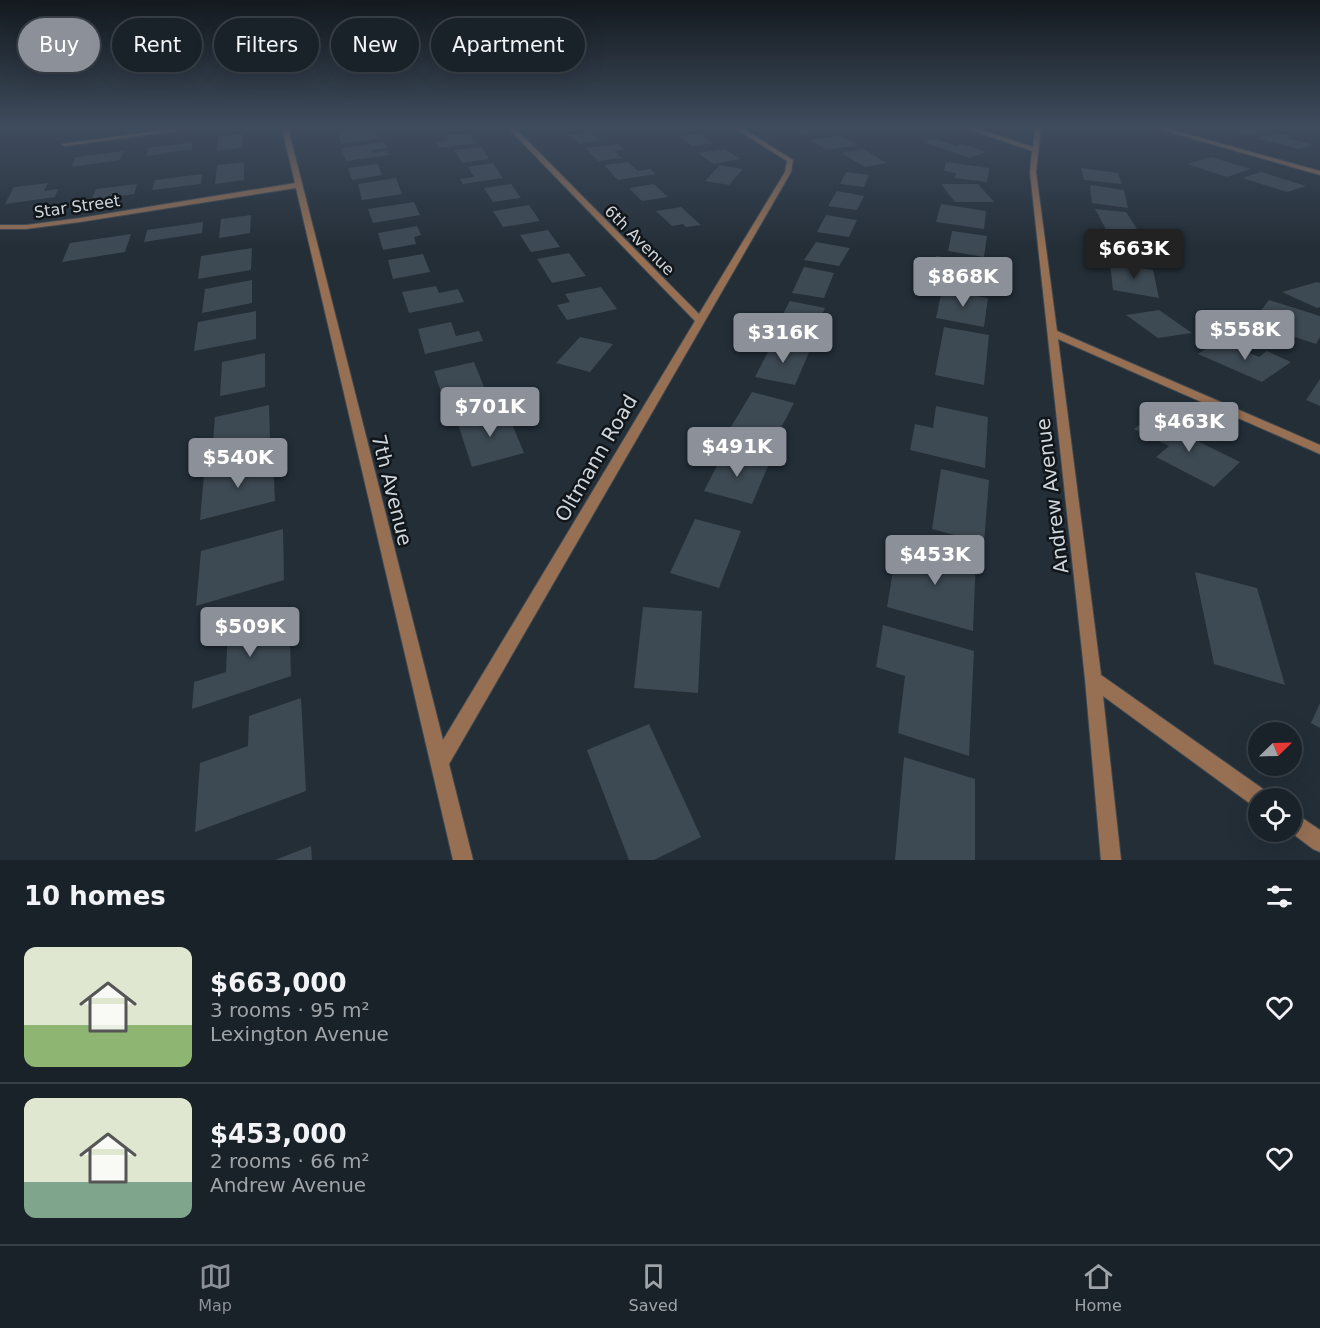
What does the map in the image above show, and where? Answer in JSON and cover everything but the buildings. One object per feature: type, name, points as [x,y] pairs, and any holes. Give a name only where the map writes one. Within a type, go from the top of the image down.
[{"type":"street","name":"7th Avenue","points":[[295,168],[463,860]]},
{"type":"street","name":"6th Avenue","points":[[551,168],[700,320]]},
{"type":"street","name":"Oltmann Road","points":[[439,764],[789,168]]},
{"type":"street","name":"Andrew Avenue","points":[[1033,168],[1093,679],[1111,860]]},
{"type":"street","points":[[1302,168],[1320,173]]},
{"type":"street","name":"Star Street","points":[[0,226],[26,226],[80,220],[299,185]]},
{"type":"street","points":[[1052,333],[1320,450]]},
{"type":"street","points":[[1093,679],[1248,790]]},
{"type":"street","points":[[1302,829],[1320,842]]}]
